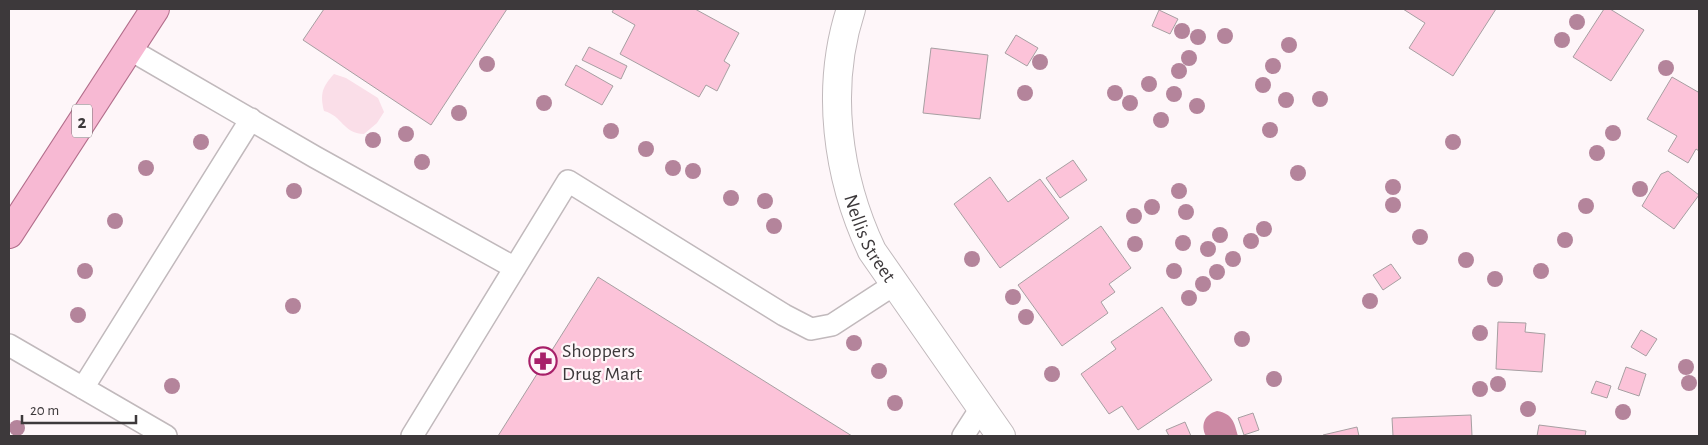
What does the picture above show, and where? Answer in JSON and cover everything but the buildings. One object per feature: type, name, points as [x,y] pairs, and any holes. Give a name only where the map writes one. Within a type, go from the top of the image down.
[{"type":"main road","name":"2","points":[[9,234],[154,9]]},
{"type":"street","name":"Nellis Street","points":[[851,9],[841,49],[838,95],[843,170],[864,235],[872,251],[1001,436]]},
{"type":"lane","points":[[129,48],[515,268]]},
{"type":"lane","points":[[83,388],[251,119]]},
{"type":"lane","points":[[412,436],[568,181],[811,329],[832,325],[895,284]]},
{"type":"lane","points":[[9,345],[166,436]]},
{"type":"lane","points":[[963,436],[981,408]]},
{"type":"shaded area","points":[[334,74],[346,78],[378,98],[384,112],[377,123],[364,134],[351,131],[330,113],[324,111],[323,91]]},
{"type":"shaded area","points":[[1217,411],[1226,414],[1232,419],[1238,436],[1206,436],[1204,432],[1205,420],[1213,412]]},
{"type":"place","name":"Shoppers Drug Mart","points":[[543,361]]}]
